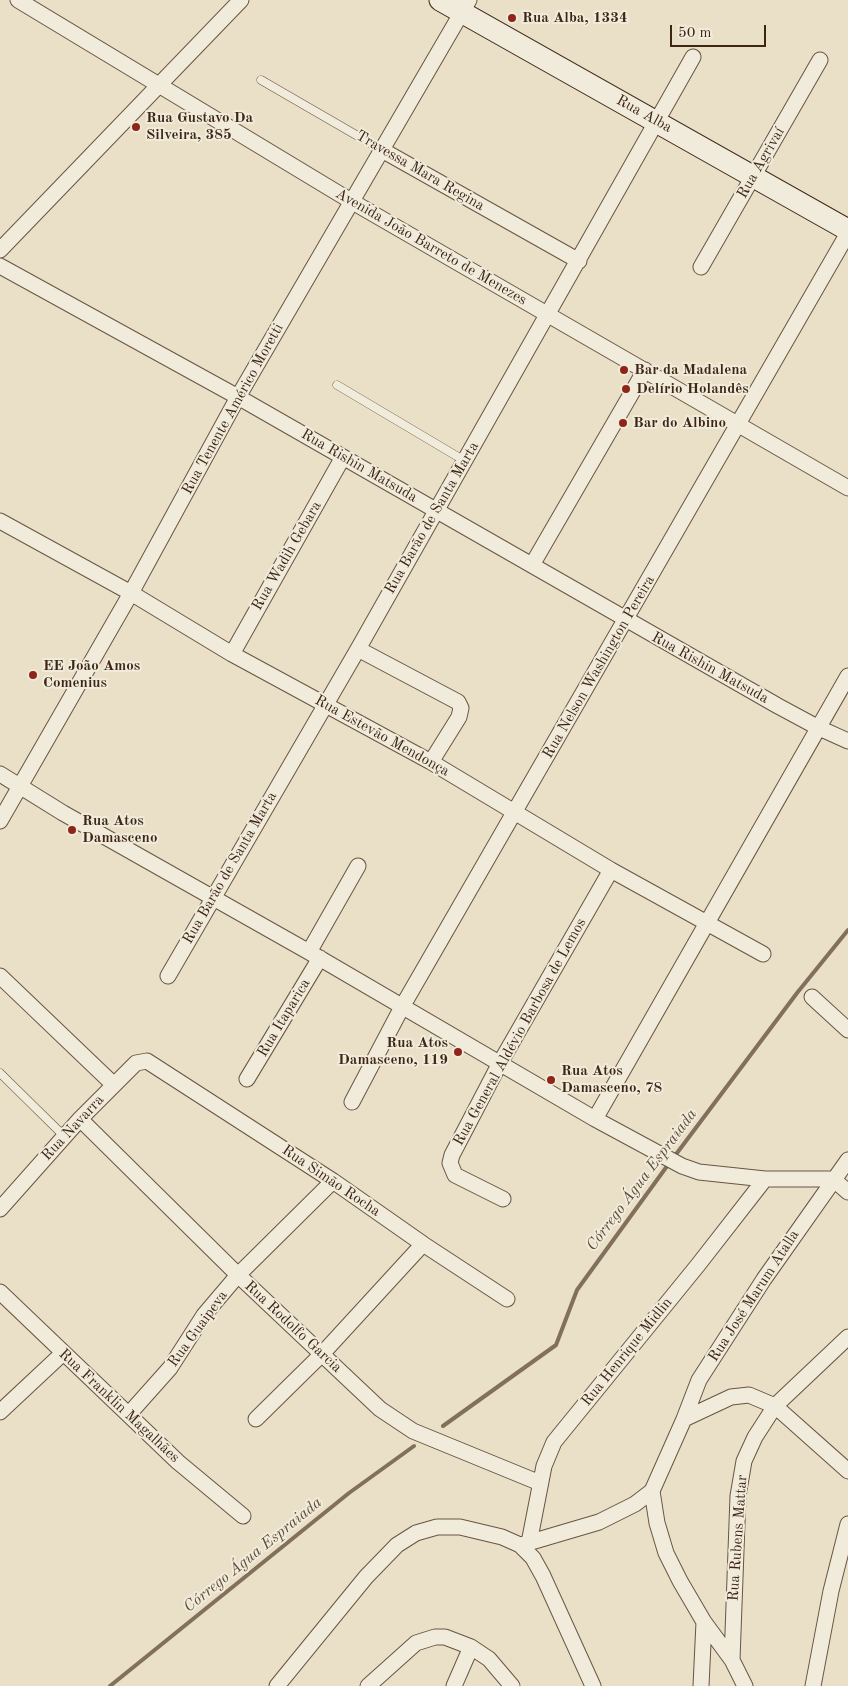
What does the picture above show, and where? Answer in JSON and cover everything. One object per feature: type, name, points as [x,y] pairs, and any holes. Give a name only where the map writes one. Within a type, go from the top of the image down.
[{"type":"street","name":"Avenida João Barreto de Menezes","points":[[18,0],[159,87],[351,201],[848,488]]},
{"type":"street","points":[[0,250],[241,0]]},
{"type":"street","name":"Rua Alba","points":[[440,0],[466,7],[848,232]]},
{"type":"street","name":"Rua Tenente Américo Moretti","points":[[0,821],[131,594],[238,397],[466,7]]},
{"type":"street","name":"Rua Barão de Santa Marta","points":[[168,976],[437,511],[693,57]]},
{"type":"street","name":"Rua Agrivaí","points":[[700,267],[754,177],[820,60]]},
{"type":"street","name":"Travessa Mara Regina","points":[[382,150],[579,261]]},
{"type":"street","name":"Rua Nelson Washington Pereira","points":[[352,1102],[402,1007],[627,620],[848,232]]},
{"type":"street","name":"Rua Rishin Matsuda","points":[[0,266],[238,397],[817,727],[848,741]]},
{"type":"street","points":[[532,565],[645,370]]},
{"type":"street","name":"Rua Wadih Gebara","points":[[232,654],[343,457]]},
{"type":"street","name":"Rua Estevão Mendonça","points":[[0,521],[131,594],[232,654],[431,762],[611,870],[763,954]]},
{"type":"street","points":[[358,649],[458,702],[461,708],[459,717],[431,762]]},
{"type":"street","points":[[595,1119],[706,921],[848,676]]},
{"type":"street","points":[[0,774],[63,813],[315,955],[659,1155],[699,1172],[765,1179],[832,1179],[848,1192]]},
{"type":"street","name":"Rua Itaparica","points":[[247,1079],[315,955],[358,866]]},
{"type":"street","name":"Rua General Aldévio Barbosa de Lemos","points":[[503,1199],[455,1175],[450,1162],[500,1063],[611,870]]},
{"type":"street","points":[[0,976],[114,1085]]},
{"type":"street","points":[[812,997],[848,1030]]},
{"type":"street","name":"Rua Navarra","points":[[0,1209],[64,1136],[136,1063],[147,1061],[154,1064]]},
{"type":"street","name":"Rua Simão Rocha","points":[[154,1064],[333,1181],[423,1244],[507,1299]]},
{"type":"street","name":"Rua Rodolfo Garcia","points":[[80,1119],[238,1275],[380,1409],[398,1422],[540,1483]]},
{"type":"street","name":"Rua José Marum Atalla","points":[[652,1491],[699,1380],[832,1179],[848,1160]]},
{"type":"street","name":"Rua Henrique Midlin","points":[[525,1544],[544,1466],[554,1442],[698,1265],[765,1179]]},
{"type":"street","name":"Rua Guaipeva","points":[[129,1414],[170,1368],[204,1315],[238,1275],[333,1181]]},
{"type":"street","points":[[256,1419],[322,1354],[423,1244]]},
{"type":"street","name":"Rua Franklin Magalhães","points":[[0,1292],[62,1354],[129,1414],[178,1462],[242,1516]]},
{"type":"street","name":"Rua Rubens Mattar","points":[[745,1686],[732,1660],[738,1496],[744,1462],[755,1437],[775,1406],[848,1337]]},
{"type":"street","points":[[0,1412],[62,1354]]},
{"type":"street","points":[[684,1419],[731,1397],[740,1395],[758,1397],[775,1406],[848,1471]]},
{"type":"street","points":[[277,1686],[366,1577],[397,1545],[416,1533],[437,1527],[460,1526],[525,1544],[599,1522],[624,1511],[652,1491],[657,1524],[666,1553],[704,1622],[732,1660]]},
{"type":"street","points":[[813,1686],[831,1591],[848,1524]]},
{"type":"street","points":[[525,1544],[543,1576],[593,1686]]},
{"type":"street","points":[[701,1686],[704,1622]]},
{"type":"street","points":[[368,1686],[416,1643],[435,1637],[445,1637],[471,1647],[489,1659],[512,1686]]},
{"type":"street","points":[[454,1686],[471,1647]]},
{"type":"lane","name":"Travessa Mara Regina","points":[[261,80],[382,150]]},
{"type":"lane","points":[[337,385],[465,461]]},
{"type":"lane","points":[[0,1073],[64,1136]]},
{"type":"waterway","name":"Córrego Água Espraiada","points":[[674,1157],[797,993],[848,930]]},
{"type":"waterway","name":"Córrego Água Espraiada","points":[[443,1426],[556,1345],[577,1290],[670,1162]]},
{"type":"waterway","name":"Córrego Água Espraiada","points":[[110,1686],[349,1493],[414,1446]]},
{"type":"place","name":"Rua Alba, 1334","points":[[512,18]]},
{"type":"place","name":"Rua Gustavo Da Silveira, 385","points":[[136,127]]},
{"type":"place","name":"Bar da Madalena","points":[[624,370]]},
{"type":"place","name":"Delírio Holandês","points":[[626,389]]},
{"type":"place","name":"Bar do Albino","points":[[623,423]]},
{"type":"place","name":"EE João Amos Comenius","points":[[33,675]]},
{"type":"place","name":"Rua Atos Damasceno","points":[[72,830]]},
{"type":"place","name":"Rua Atos Damasceno, 119","points":[[458,1052]]},
{"type":"place","name":"Rua Atos Damasceno, 78","points":[[551,1080]]}]
